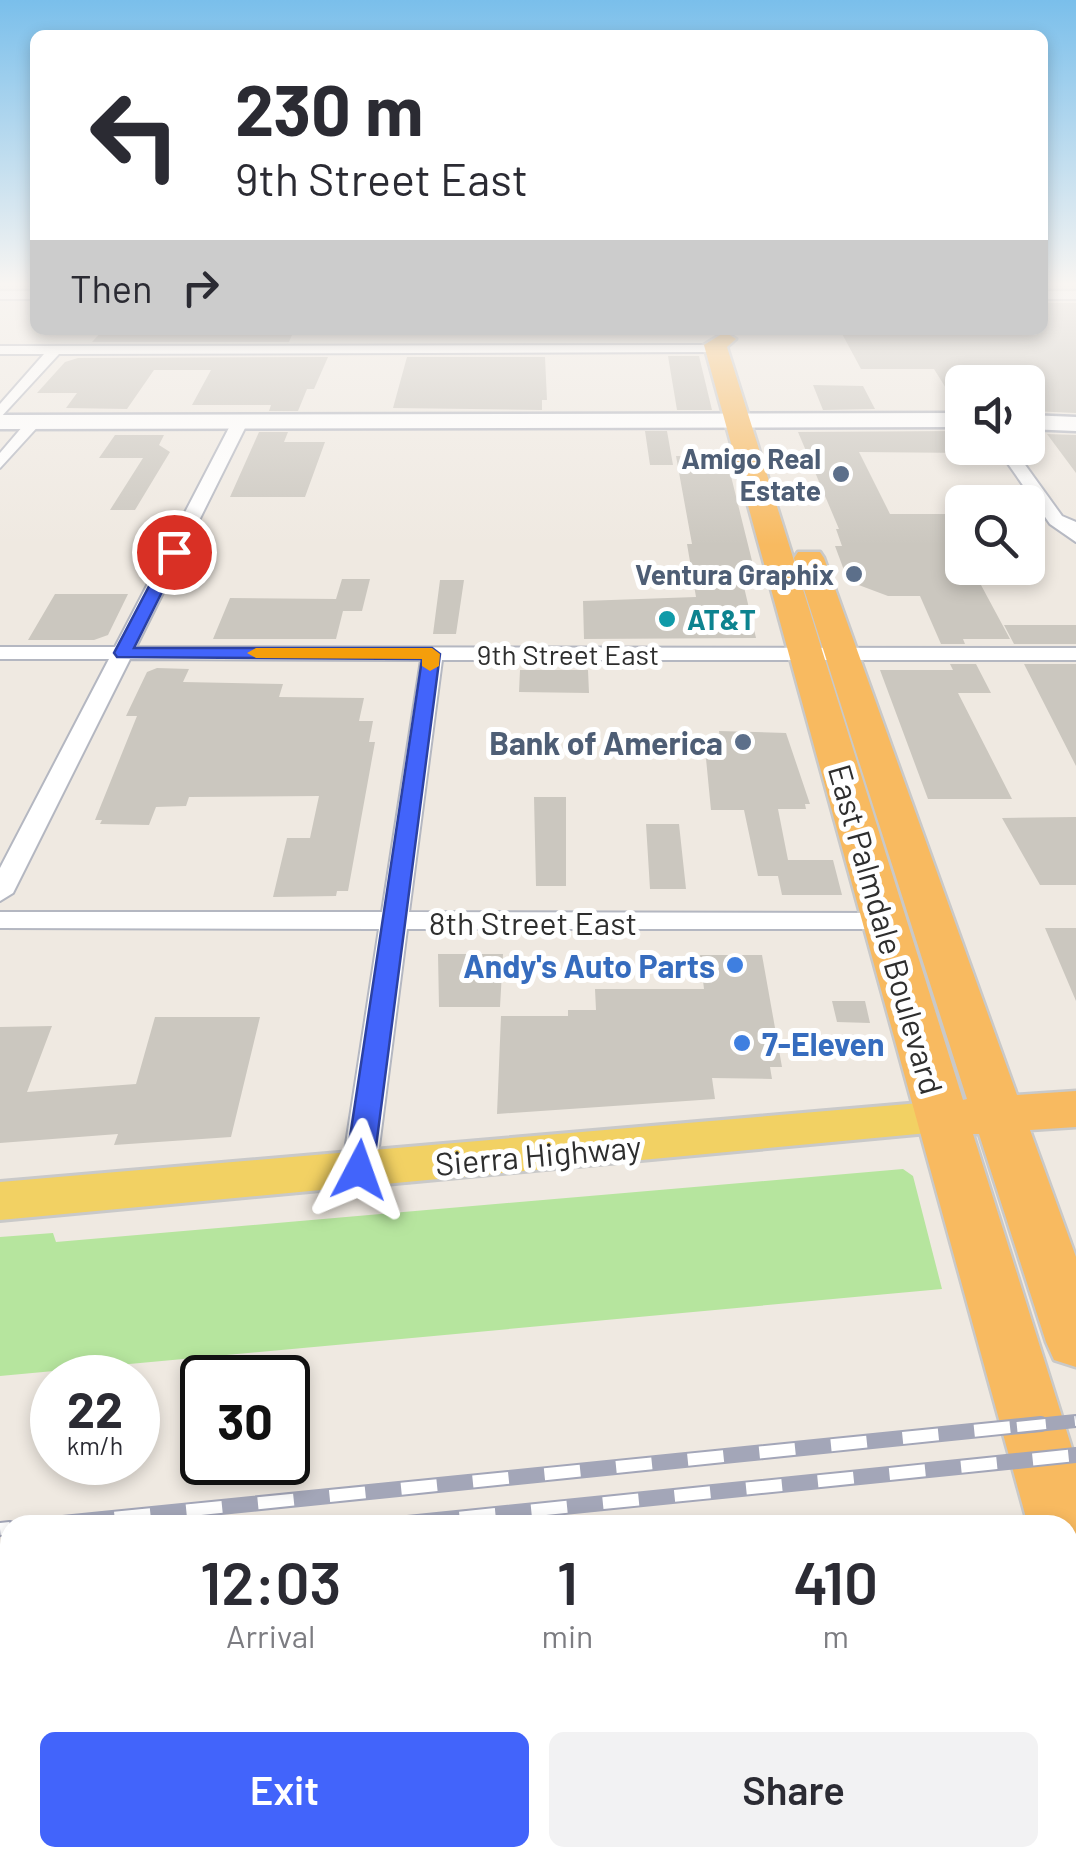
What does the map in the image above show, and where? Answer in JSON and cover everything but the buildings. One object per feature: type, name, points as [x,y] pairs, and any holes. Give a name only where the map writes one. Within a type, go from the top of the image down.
[{"type":"highway","name":"East Palmdale Boulevard","points":[[733,371],[970,1116],[1060,1515]]},
{"type":"highway","name":"East Palmdale Boulevard","points":[[822,654],[886,921],[970,1116],[1076,1342]]},
{"type":"highway","name":"Sierra Highway","points":[[970,1116],[1076,1109]]},
{"type":"main road","points":[[0,422],[945,421]]},
{"type":"main road","points":[[909,423],[945,427]]},
{"type":"main road","points":[[1045,429],[1075,424]]},
{"type":"main road","name":"Sierra Highway","points":[[0,1201],[970,1116]]},
{"type":"street","points":[[0,413],[37,371]]},
{"type":"street","points":[[0,463],[34,422]]},
{"type":"street","points":[[0,893],[240,422]]},
{"type":"street","points":[[1017,465],[1056,520],[1074,525]]},
{"type":"street","points":[[1044,465],[1074,525]]},
{"type":"street","name":"9th Street East","points":[[0,653],[1076,654]]},
{"type":"street","points":[[359,1170],[432,654]]},
{"type":"street","name":"8th Street East","points":[[0,920],[886,921]]},
{"type":"green space","points":[[903,1169],[913,1176],[942,1289],[227,1355],[180,1355],[180,1359],[160,1361],[160,1355],[30,1355],[30,1373],[0,1376],[0,1237],[53,1233],[56,1242]]},
{"type":"railway","points":[[1017,1427],[1076,1421]]},
{"type":"railway","points":[[142,1515],[1041,1424]]},
{"type":"railway","points":[[486,1515],[1076,1455]]},
{"type":"slow traffic","points":[[256,653],[432,654],[430,666]]},
{"type":"place","name":"Amigo Real Estate","points":[[841,474]]},
{"type":"place","name":"Ventura Graphix","points":[[854,574]]},
{"type":"place","name":"AT&T","points":[[667,619]]},
{"type":"place","name":"Bank of America","points":[[743,742]]},
{"type":"place","name":"Andy's Auto Parts","points":[[735,965]]},
{"type":"place","name":"7-Eleven","points":[[742,1043]]},
{"type":"route","points":[[174,552],[123,653],[432,654],[361,1134],[359,1170]]}]
